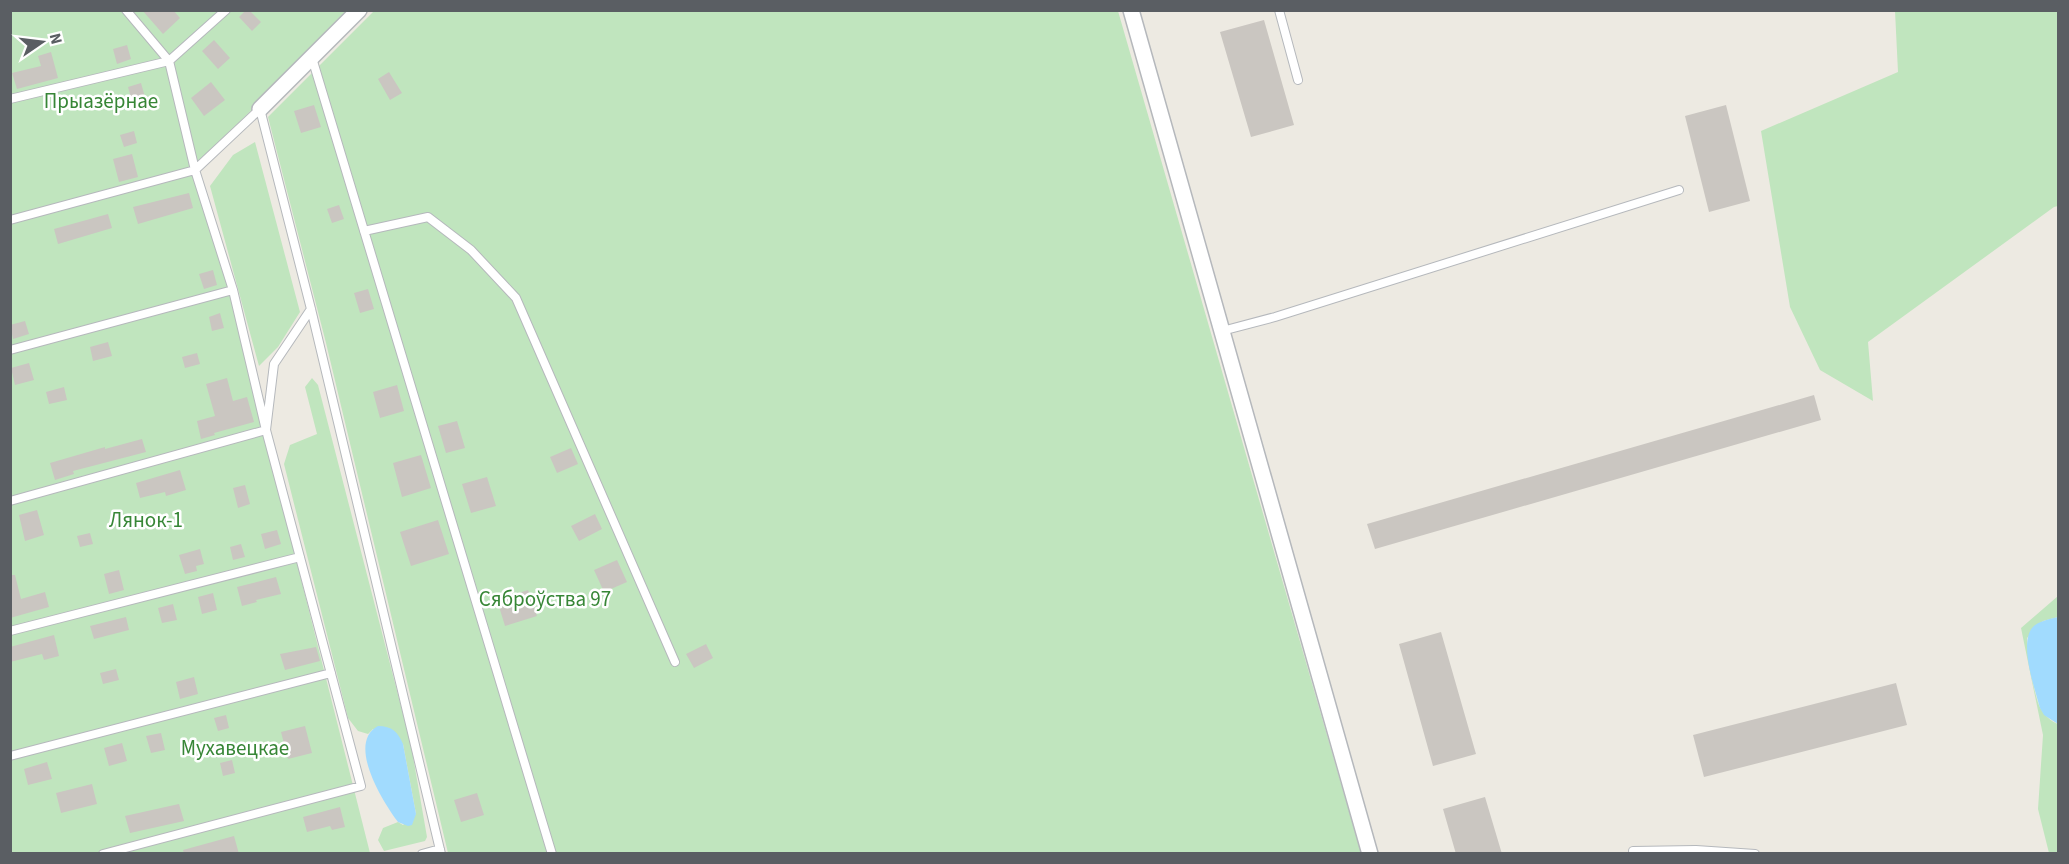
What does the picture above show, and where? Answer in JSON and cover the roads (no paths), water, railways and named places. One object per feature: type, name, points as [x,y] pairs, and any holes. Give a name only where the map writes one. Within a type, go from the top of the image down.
[{"type":"street","points":[[260,109],[359,10]]},
{"type":"street","points":[[1131,10],[1370,854]]},
{"type":"lane","points":[[103,854],[361,786],[266,430],[233,290],[195,170],[169,61],[126,10]]},
{"type":"lane","points":[[10,99],[169,61],[226,10]]},
{"type":"lane","points":[[1279,10],[1298,80]]},
{"type":"lane","points":[[312,56],[552,854]]},
{"type":"lane","points":[[10,220],[195,170],[260,109],[311,309],[441,851],[422,854]]},
{"type":"lane","points":[[1222,331],[1286,314],[1679,190]]},
{"type":"lane","points":[[364,231],[429,217],[471,250],[516,298],[675,662]]},
{"type":"lane","points":[[10,350],[233,290]]},
{"type":"lane","points":[[266,430],[273,364],[311,309]]},
{"type":"lane","points":[[10,501],[266,430]]},
{"type":"lane","points":[[10,631],[300,556]]},
{"type":"lane","points":[[10,756],[331,673]]},
{"type":"lane","points":[[1633,851],[1696,850],[1755,854]]},
{"type":"water","points":[[2058,617],[2058,724],[2044,715],[2040,708],[2029,667],[2027,645],[2032,628]]},
{"type":"water","points":[[378,726],[394,730],[403,744],[416,814],[412,825],[408,826],[398,822],[370,773],[366,759],[366,745],[369,734]]},
{"type":"park label","name":"Прыазёрнае","points":[[101,101]]},
{"type":"park label","name":"Лянок-1","points":[[146,520]]},
{"type":"park label","name":"Сяброўства 97","points":[[545,599]]},
{"type":"park label","name":"Мухавецкае","points":[[235,748]]}]
